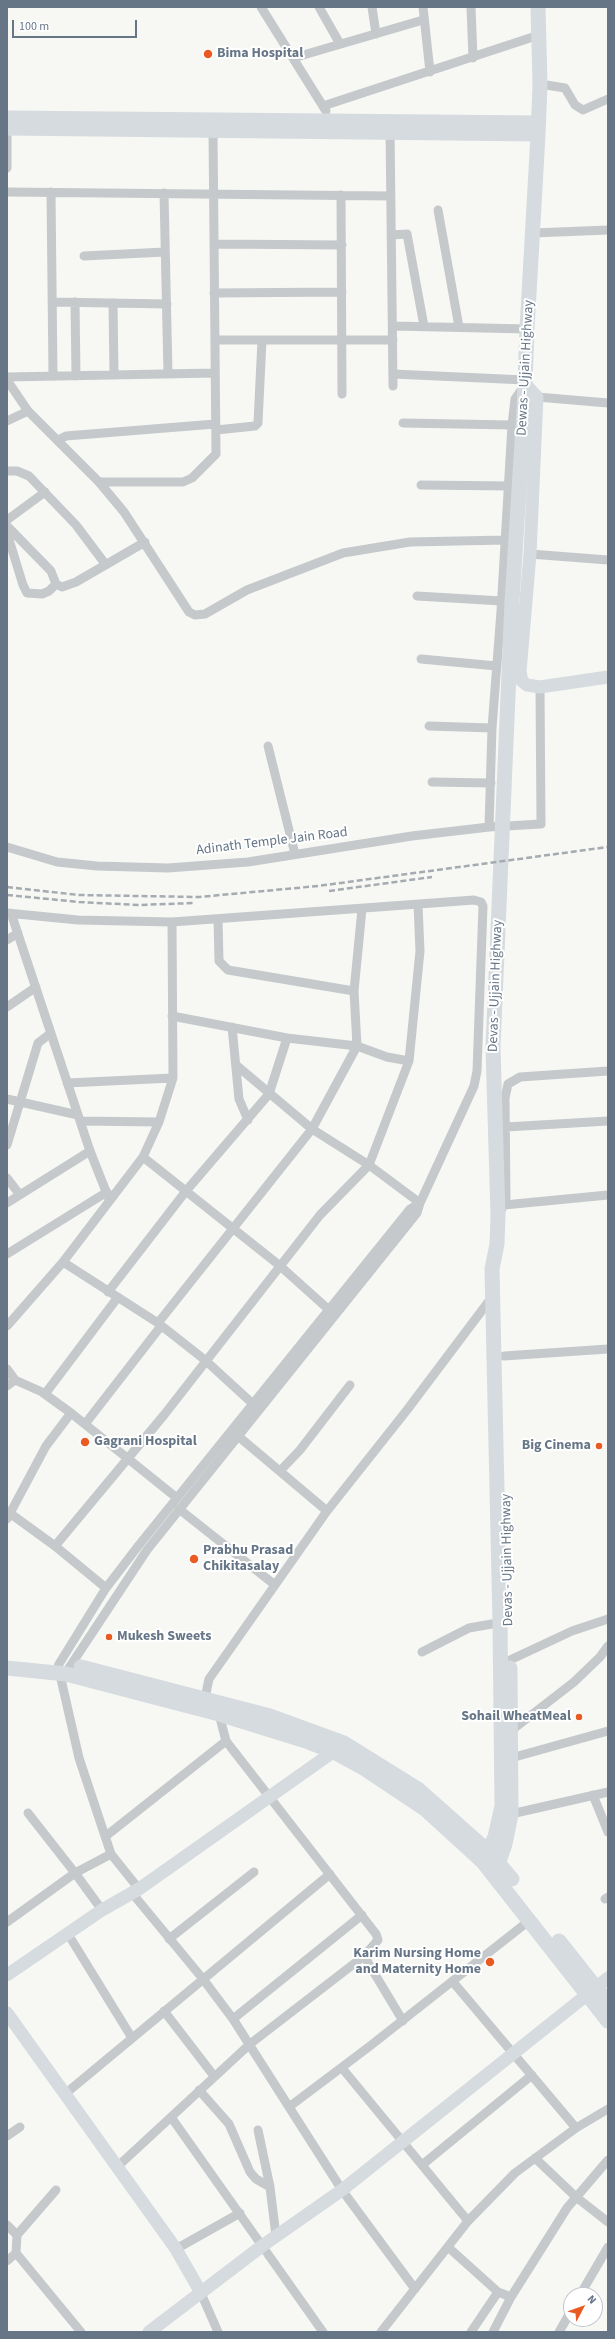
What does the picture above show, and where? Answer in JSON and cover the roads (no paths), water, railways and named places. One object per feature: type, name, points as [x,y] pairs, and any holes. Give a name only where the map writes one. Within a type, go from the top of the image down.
[{"type":"main road","name":"Dewas - Ujjain Highway","points":[[507,728],[513,583],[524,410],[526,329],[533,233],[540,84],[538,7]]},
{"type":"main road","name":"Devas - Ujjain Highway","points":[[491,1862],[505,1844],[511,1814],[512,1730],[510,1660],[504,1622],[492,1269],[501,1211],[497,1189],[493,1080],[494,1005],[507,728]]},
{"type":"main road","name":"Devas - Ujjain Highway","points":[[491,1862],[502,1806],[504,1622],[504,1356],[502,1270],[497,1244]]},
{"type":"main road","points":[[7,1658],[62,1671],[339,1748]]},
{"type":"main road","points":[[7,1668],[62,1671],[206,1698],[270,1716],[339,1748],[418,1789],[491,1862],[591,1991],[608,2021]]},
{"type":"main road","points":[[491,1862],[530,1920],[591,1991],[608,2003]]},
{"type":"street","points":[[261,7],[341,132]]},
{"type":"street","points":[[319,7],[340,44]]},
{"type":"street","points":[[372,7],[376,34]]},
{"type":"street","points":[[423,7],[423,20],[430,72]]},
{"type":"street","points":[[471,7],[473,58]]},
{"type":"street","points":[[293,58],[423,20]]},
{"type":"street","points":[[323,106],[473,58],[539,35]]},
{"type":"street","points":[[540,84],[565,88],[575,105],[583,110],[608,99]]},
{"type":"street","points":[[7,116],[341,132],[390,126]]},
{"type":"street","points":[[7,120],[7,168]]},
{"type":"street","points":[[7,129],[213,125],[332,120],[390,126],[538,129]]},
{"type":"street","points":[[99,482],[183,482],[192,478],[216,454],[213,125]]},
{"type":"street","points":[[390,126],[393,386]]},
{"type":"street","points":[[7,192],[391,196]]},
{"type":"street","points":[[51,192],[53,376]]},
{"type":"street","points":[[164,193],[168,374]]},
{"type":"street","points":[[342,195],[342,394]]},
{"type":"street","points":[[438,210],[459,327]]},
{"type":"street","points":[[533,233],[608,230]]},
{"type":"street","points":[[391,235],[407,234],[424,326]]},
{"type":"street","points":[[214,244],[342,245]]},
{"type":"street","points":[[84,256],[165,252]]},
{"type":"street","points":[[214,293],[342,292]]},
{"type":"street","points":[[52,302],[167,304]]},
{"type":"street","points":[[75,302],[76,376]]},
{"type":"street","points":[[113,303],[114,375]]},
{"type":"street","points":[[393,326],[526,329]]},
{"type":"street","points":[[215,340],[393,340]]},
{"type":"street","points":[[58,440],[66,436],[255,426],[258,423],[262,340]]},
{"type":"street","points":[[7,377],[215,373]]},
{"type":"street","points":[[393,374],[525,382],[537,397],[530,554],[520,672],[522,681],[527,685],[540,687],[608,677]]},
{"type":"street","points":[[7,380],[28,411],[99,482],[145,542],[190,612],[195,615],[206,614],[247,590],[343,553],[410,542],[506,540]]},
{"type":"street","points":[[489,827],[492,728],[502,601],[512,425],[515,399],[525,382]]},
{"type":"street","points":[[537,397],[608,403]]},
{"type":"street","points":[[7,422],[28,411]]},
{"type":"street","points":[[403,422],[512,425]]},
{"type":"street","points":[[7,471],[17,471],[29,476],[76,525],[106,565]]},
{"type":"street","points":[[421,485],[509,486]]},
{"type":"street","points":[[7,520],[45,492]]},
{"type":"street","points":[[7,526],[51,571],[56,584],[62,587],[76,582],[145,542]]},
{"type":"street","points":[[7,533],[23,585],[27,593],[42,594],[49,591],[56,584]]},
{"type":"street","points":[[530,554],[608,560]]},
{"type":"street","points":[[417,596],[502,601]]},
{"type":"street","points":[[421,659],[497,666]]},
{"type":"street","name":"Adinath Temple Jain Road","points":[[7,848],[58,862],[97,866],[168,868],[248,862],[489,827],[541,824],[540,687]]},
{"type":"street","points":[[429,726],[492,728]]},
{"type":"street","points":[[268,746],[295,854]]},
{"type":"street","points":[[432,782],[491,783]]},
{"type":"street","points":[[9,913],[78,920],[172,922],[474,900],[481,902],[484,910],[477,1071],[474,1086],[420,1203],[417,1213],[147,1550],[62,1671]]},
{"type":"street","points":[[55,1546],[164,1415],[279,1265],[320,1215],[369,1165],[409,1061],[420,951],[418,905]]},
{"type":"street","points":[[85,1424],[233,1227],[312,1129],[358,1046],[354,991],[362,909]]},
{"type":"street","points":[[9,913],[18,932],[90,1151],[108,1196]]},
{"type":"street","points":[[218,919],[219,961],[228,970],[354,991]]},
{"type":"street","points":[[7,1326],[63,1262],[108,1196],[143,1157],[159,1122],[173,1078],[172,922]]},
{"type":"street","points":[[7,940],[18,932]]},
{"type":"street","points":[[7,1007],[36,987]]},
{"type":"street","points":[[172,1016],[287,1038],[358,1046],[387,1057],[409,1061]]},
{"type":"street","points":[[232,1027],[239,1099],[248,1120]]},
{"type":"street","points":[[7,1145],[38,1043],[51,1033]]},
{"type":"street","points":[[108,1292],[186,1191],[269,1094],[287,1038]]},
{"type":"street","points":[[236,1065],[312,1129],[369,1165],[420,1203]]},
{"type":"street","points":[[608,1071],[520,1076],[512,1080],[506,1088],[506,1198],[501,1211],[608,1195]]},
{"type":"street","points":[[67,1083],[173,1078]]},
{"type":"street","points":[[7,1099],[79,1118],[159,1122]]},
{"type":"street","points":[[506,1127],[608,1121]]},
{"type":"street","points":[[7,1203],[90,1151]]},
{"type":"street","points":[[143,1157],[233,1227],[279,1265],[328,1309]]},
{"type":"street","points":[[7,1178],[20,1195]]},
{"type":"street","points":[[7,1254],[108,1196]]},
{"type":"street","points":[[415,2289],[342,2190],[233,2019],[203,1979],[169,1939],[111,1854],[79,1758],[62,1671],[106,1588],[328,1309],[410,1209],[420,1203]]},
{"type":"street","points":[[63,1262],[160,1325],[205,1360],[253,1404]]},
{"type":"street","points":[[206,1698],[209,1679],[327,1511],[407,1410],[493,1296]]},
{"type":"street","points":[[45,1394],[118,1297]]},
{"type":"street","points":[[504,1356],[608,1349]]},
{"type":"street","points":[[7,1369],[15,1380],[45,1394],[70,1412],[177,1498]]},
{"type":"street","points":[[7,1386],[15,1380]]},
{"type":"street","points":[[280,1471],[300,1450],[350,1385]]},
{"type":"street","points":[[70,1412],[46,1446],[9,1516],[55,1546],[106,1588]]},
{"type":"street","points":[[238,1436],[327,1511]]},
{"type":"street","points":[[179,1509],[275,1585]]},
{"type":"street","points":[[510,1660],[572,1631],[608,1620]]},
{"type":"street","points":[[422,1652],[469,1628],[504,1622]]},
{"type":"street","points":[[512,1730],[574,1682],[608,1646]]},
{"type":"street","points":[[117,2167],[250,2044],[364,1956],[378,1940],[376,1934],[362,1915],[226,1741],[219,1714]]},
{"type":"street","points":[[511,1758],[608,1731]]},
{"type":"street","points":[[106,1836],[226,1741]]},
{"type":"street","points":[[7,1976],[102,1910],[136,1891],[339,1748]]},
{"type":"street","points":[[511,1814],[608,1792]]},
{"type":"street","points":[[594,1795],[608,1832]]},
{"type":"street","points":[[28,1813],[102,1910]]},
{"type":"street","points":[[7,1922],[75,1873],[111,1854]]},
{"type":"street","points":[[169,1939],[254,1872]]},
{"type":"street","points":[[65,2094],[330,1874]]},
{"type":"street","points":[[233,2019],[362,1915]]},
{"type":"street","points":[[289,2107],[403,2021],[530,1920]]},
{"type":"street","points":[[68,1934],[132,2038]]},
{"type":"street","points":[[364,1956],[403,2021]]},
{"type":"street","points":[[148,2332],[200,2291],[342,2190],[513,2052],[608,1978]]},
{"type":"street","points":[[453,1982],[576,2128]]},
{"type":"street","points":[[164,2011],[214,2076]]},
{"type":"street","points":[[7,2013],[176,2249],[200,2291],[218,2332]]},
{"type":"street","points":[[342,2068],[468,2221]]},
{"type":"street","points":[[422,2165],[532,2075]]},
{"type":"street","points":[[199,2090],[229,2124],[250,2172],[256,2179],[270,2187]]},
{"type":"street","points":[[380,2332],[468,2221],[515,2173],[576,2128],[608,2108]]},
{"type":"street","points":[[171,2117],[323,2332]]},
{"type":"street","points":[[7,2136],[20,2127]]},
{"type":"street","points":[[258,2130],[270,2187],[276,2236]]},
{"type":"street","points":[[535,2158],[576,2197],[608,2222]]},
{"type":"street","points":[[493,2332],[511,2297],[576,2197],[608,2160]]},
{"type":"street","points":[[56,2190],[17,2235],[16,2253],[81,2332]]},
{"type":"street","points":[[176,2249],[240,2213]]},
{"type":"street","points":[[7,2225],[17,2235]]},
{"type":"street","points":[[448,2247],[498,2292],[511,2297]]},
{"type":"street","points":[[585,2287],[608,2247]]},
{"type":"street","points":[[7,2261],[16,2253]]},
{"type":"street","points":[[471,2332],[498,2292]]},
{"type":"railway","points":[[7,887],[79,895],[199,897],[318,886],[608,847]]},
{"type":"railway","points":[[329,891],[432,877]]},
{"type":"railway","points":[[7,895],[79,902],[139,905],[195,903]]},
{"type":"place","name":"Bima Hospital","points":[[208,54]]},
{"type":"place","name":"Gagrani Hospital","points":[[85,1442]]},
{"type":"place","name":"Big Cinema","points":[[599,1446]]},
{"type":"place","name":"Prabhu Prasad Chikitasalay","points":[[194,1559]]},
{"type":"place","name":"Mukesh Sweets","points":[[109,1637]]},
{"type":"place","name":"Sohail WheatMeal","points":[[579,1717]]},
{"type":"place","name":"Karim Nursing Home and Maternity Home","points":[[490,1962]]}]
